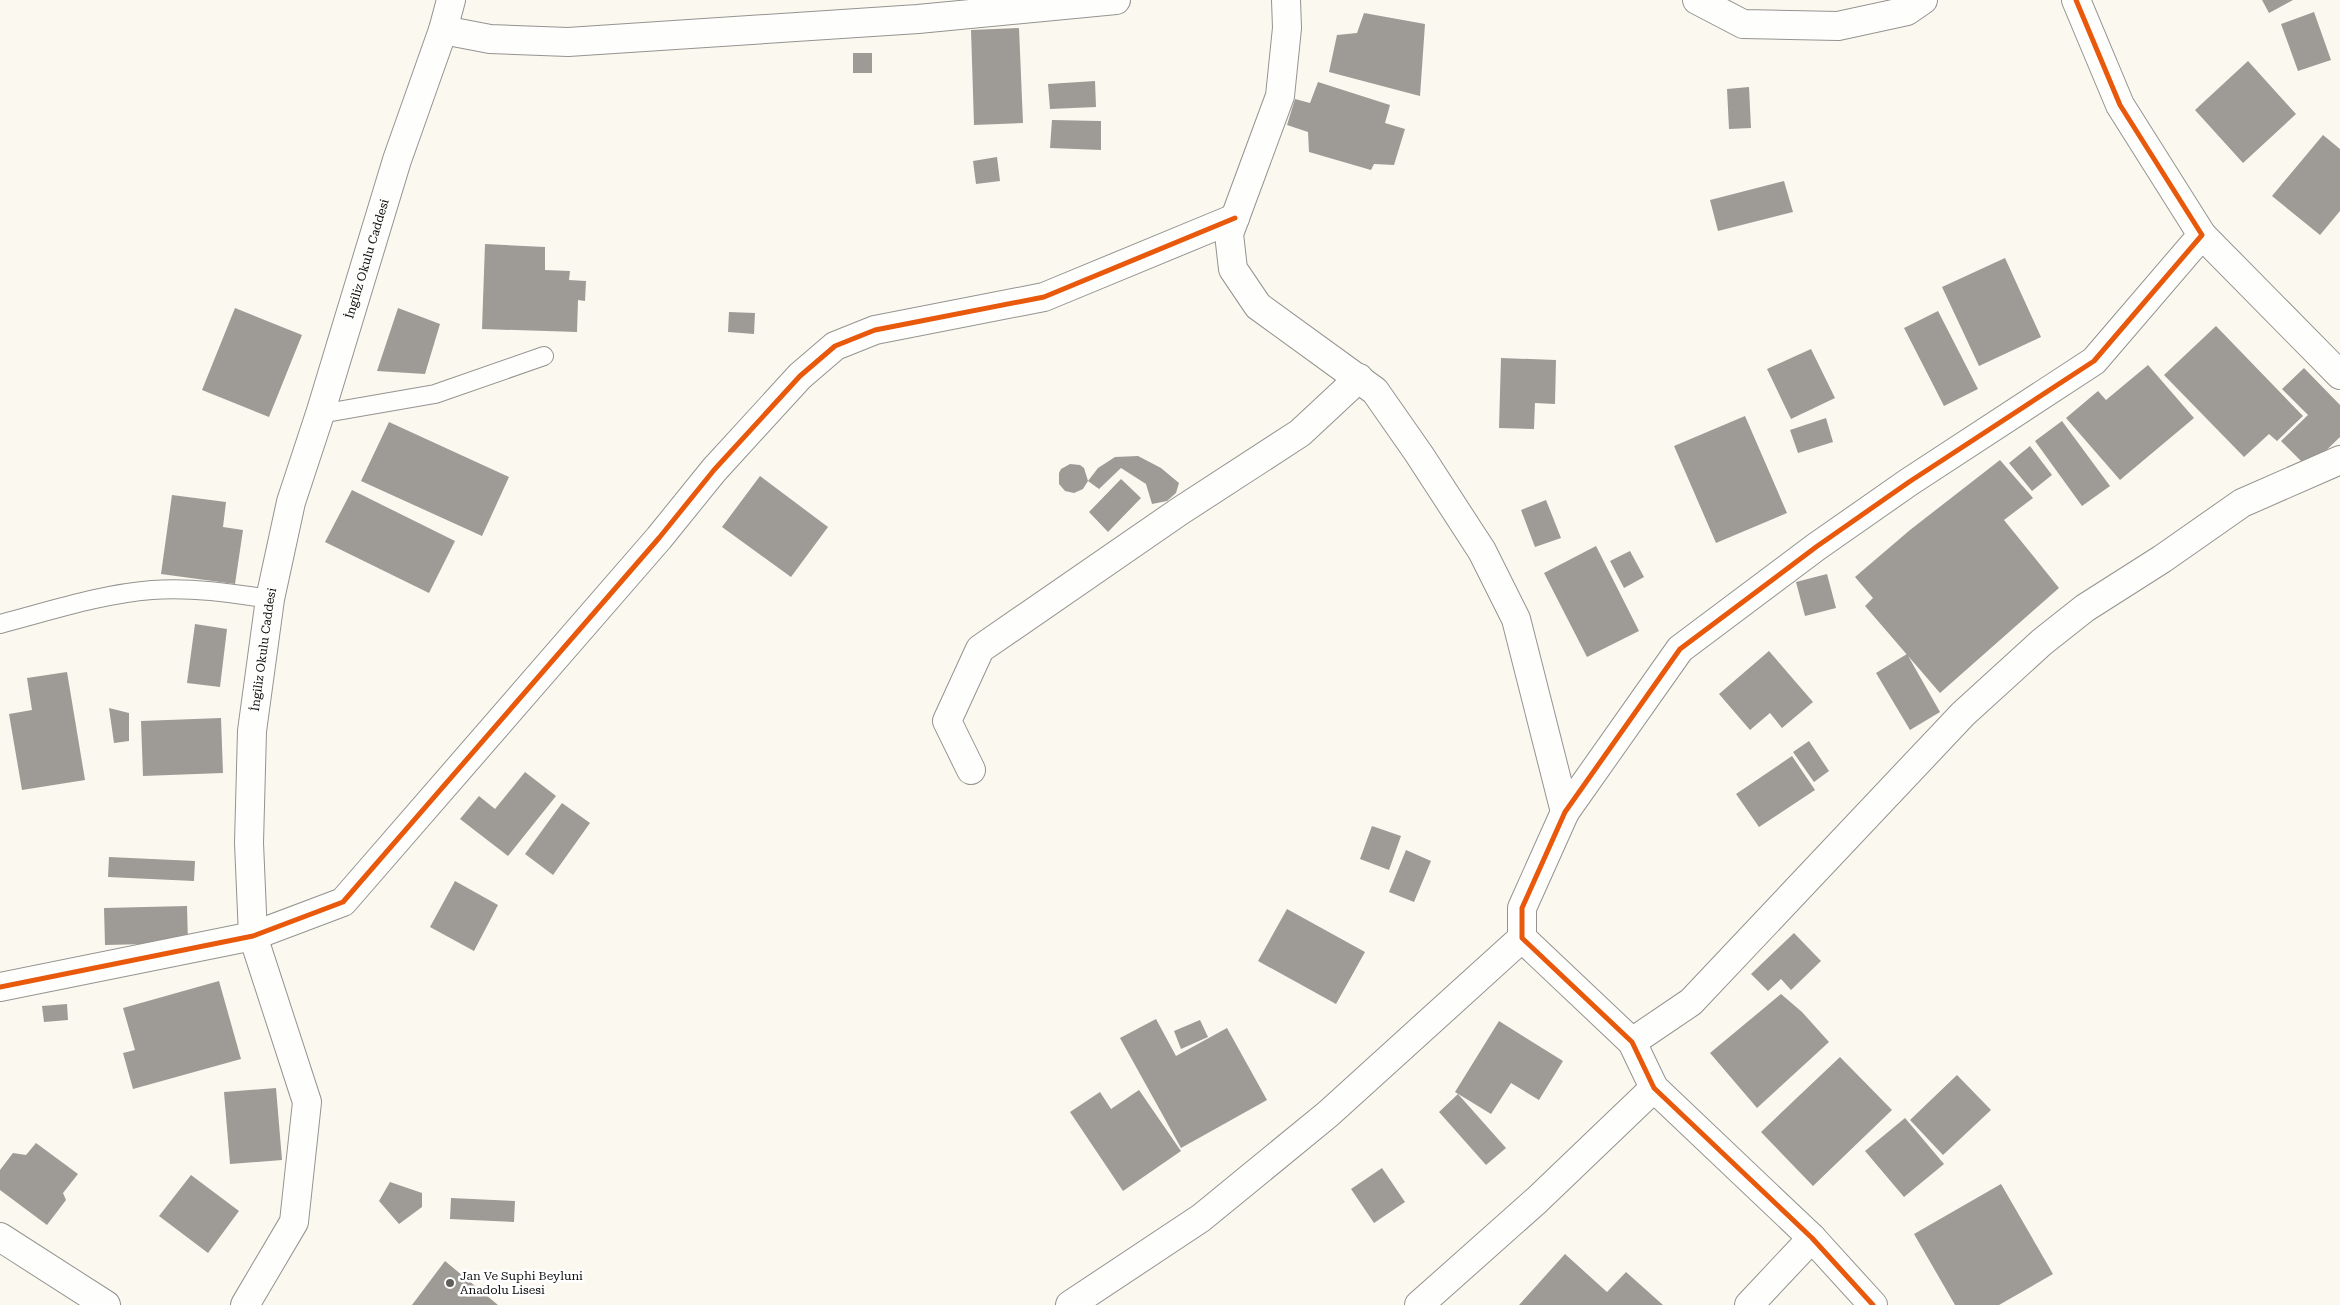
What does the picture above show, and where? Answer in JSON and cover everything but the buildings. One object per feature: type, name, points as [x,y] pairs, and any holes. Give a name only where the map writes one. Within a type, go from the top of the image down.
[{"type":"street","name":"İngiliz Okulu Caddesi","points":[[245,1305],[294,1222],[307,1102],[253,936],[249,843],[252,731],[270,599],[291,502],[320,414],[397,160],[443,30],[451,0]]},
{"type":"street","points":[[443,30],[490,39],[568,42],[918,19],[1116,0]]},
{"type":"street","points":[[1286,0],[1287,28],[1280,96],[1229,234],[1234,269],[1258,306],[1375,390],[1482,551],[1516,619],[1565,812]]},
{"type":"street","points":[[1697,0],[1743,24],[1838,26],[1907,11],[1923,0]]},
{"type":"street","points":[[2076,0],[2120,105],[2202,235],[2340,375]]},
{"type":"street","points":[[0,988],[253,936],[343,902],[653,545],[714,470],[800,376],[835,346],[875,330],[1044,297],[1234,218]]},
{"type":"street","points":[[1873,1305],[1812,1238],[1654,1088],[1632,1042],[1522,938],[1522,908],[1565,812],[1680,649],[1839,530],[2094,361],[2202,235]]},
{"type":"street","points":[[971,770],[947,721],[980,649],[1180,511],[1300,433],[1359,378]]},
{"type":"street","points":[[1632,1042],[1691,1002],[1963,714],[2042,642],[2085,608],[2162,560],[2242,503],[2340,460]]},
{"type":"street","points":[[1070,1305],[1201,1218],[1328,1114],[1522,938]]},
{"type":"street","points":[[1419,1305],[1537,1200],[1654,1088]]},
{"type":"street","points":[[0,1237],[106,1305]]},
{"type":"street","points":[[1749,1305],[1812,1238]]},
{"type":"lane","points":[[320,414],[435,394],[544,356]]},
{"type":"lane","points":[[0,624],[105,597],[153,590],[194,590],[270,599]]},
{"type":"cycle path","points":[[1873,1305],[1812,1238],[1654,1088],[1632,1042],[1522,938],[1522,908],[1565,812],[1680,649],[1816,547],[1909,482],[2094,361],[2202,235],[2120,105],[2076,0]]},
{"type":"cycle path","points":[[0,987],[253,936],[343,902],[659,538],[714,470],[800,376],[835,346],[875,330],[1044,297],[1235,218]]},
{"type":"place","name":"Jan Ve Suphi Beyluni Anadolu Lisesi","points":[[450,1283]]}]
